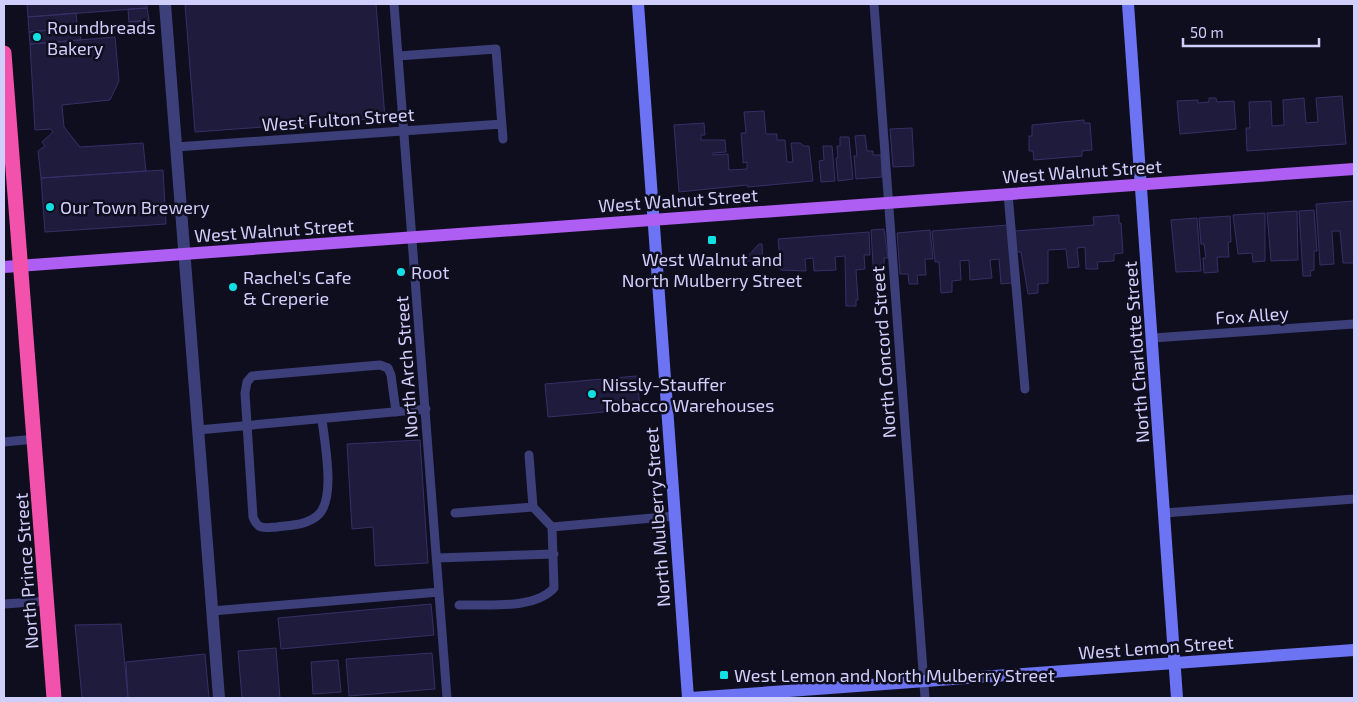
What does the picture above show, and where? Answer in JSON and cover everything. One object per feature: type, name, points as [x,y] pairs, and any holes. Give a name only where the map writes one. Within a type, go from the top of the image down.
[{"type":"highway","name":"North Prince Street","points":[[4,53],[54,698]]},
{"type":"main road","name":"West Walnut Street","points":[[4,267],[1354,169]]},
{"type":"street","points":[[165,4],[219,698]]},
{"type":"street","name":"North Mulberry Street","points":[[638,4],[689,698]]},
{"type":"street","name":"North Charlotte Street","points":[[1128,4],[1177,698]]},
{"type":"street","name":"West Lemon Street","points":[[689,698],[1354,650]]},
{"type":"lane","name":"North Arch Street","points":[[394,4],[447,698]]},
{"type":"lane","name":"North Concord Street","points":[[874,4],[925,698]]},
{"type":"lane","points":[[398,56],[496,48],[503,139]]},
{"type":"lane","name":"West Fulton Street","points":[[176,147],[502,124]]},
{"type":"lane","points":[[1008,194],[1024,389]]},
{"type":"lane","name":"Fox Alley","points":[[1153,338],[1354,324]]},
{"type":"lane","points":[[322,419],[328,484],[324,506],[318,515],[302,524],[262,529],[256,525],[253,517],[246,382],[252,376],[380,365],[388,368],[391,375],[396,412]]},
{"type":"lane","points":[[198,430],[426,409]]},
{"type":"lane","points":[[4,442],[35,439]]},
{"type":"lane","points":[[459,605],[525,602],[549,594],[554,588],[552,527],[533,507],[529,455]]},
{"type":"lane","points":[[1164,513],[1354,499]]},
{"type":"lane","points":[[455,513],[533,507]]},
{"type":"lane","points":[[552,527],[675,516]]},
{"type":"lane","points":[[437,558],[554,554]]},
{"type":"lane","points":[[212,611],[439,592]]},
{"type":"lane","points":[[4,604],[46,601]]},
{"type":"building","points":[[27,4],[147,4],[147,8],[28,17]]},
{"type":"building","points":[[185,4],[376,4],[385,118],[195,132]]},
{"type":"building","points":[[147,8],[149,20],[129,22],[128,9]]},
{"type":"building","points":[[76,13],[77,24],[50,26],[50,30],[29,32],[28,17]]},
{"type":"building","points":[[149,20],[150,33],[130,35],[129,22]]},
{"type":"building","points":[[50,30],[51,34],[80,32],[81,40],[30,44],[29,32]]},
{"type":"building","points":[[115,37],[119,81],[110,100],[62,105],[64,127],[80,147],[143,143],[146,171],[41,178],[38,151],[45,146],[42,142],[53,132],[51,129],[35,130],[30,44]]},
{"type":"building","points":[[1342,96],[1346,144],[1247,151],[1246,128],[1250,128],[1249,102],[1271,101],[1272,126],[1284,125],[1283,100],[1304,98],[1306,123],[1318,122],[1316,98]]},
{"type":"building","points":[[1209,98],[1216,98],[1217,102],[1234,101],[1236,129],[1180,134],[1177,101],[1198,100],[1198,103],[1209,102]]},
{"type":"building","points":[[764,111],[766,134],[777,134],[777,140],[785,140],[787,162],[793,162],[791,143],[809,146],[813,181],[679,192],[674,125],[704,123],[705,135],[701,135],[701,140],[725,140],[726,152],[713,153],[713,155],[728,154],[729,170],[747,169],[747,162],[743,163],[741,133],[746,133],[744,112]]},
{"type":"building","points":[[1084,120],[1084,123],[1090,123],[1092,150],[1082,151],[1082,156],[1034,160],[1033,151],[1029,151],[1029,136],[1032,136],[1032,125]]},
{"type":"building","points":[[912,128],[914,166],[893,167],[890,129]]},
{"type":"building","points":[[865,135],[867,151],[873,151],[873,155],[881,155],[882,177],[856,179],[854,156],[857,156],[855,136]]},
{"type":"building","points":[[840,137],[849,137],[853,179],[838,181],[836,158],[838,158],[837,146],[840,146]]},
{"type":"building","points":[[823,146],[832,146],[835,181],[821,182],[819,161],[824,160]]},
{"type":"building","points":[[163,170],[166,224],[45,232],[41,178]]},
{"type":"building","points":[[1354,201],[1354,263],[1343,263],[1340,231],[1332,231],[1334,264],[1320,265],[1316,204]]},
{"type":"building","points":[[1314,210],[1317,251],[1314,251],[1314,270],[1310,271],[1311,276],[1303,276],[1299,211]]},
{"type":"building","points":[[1297,211],[1298,260],[1271,261],[1267,213]]},
{"type":"building","points":[[1265,213],[1265,261],[1253,262],[1252,253],[1238,254],[1233,215]]},
{"type":"building","points":[[1119,215],[1123,253],[1114,254],[1114,261],[1097,262],[1098,269],[1086,269],[1085,247],[1077,248],[1079,267],[1068,268],[1066,249],[1048,250],[1048,283],[1038,284],[1038,293],[1028,294],[1021,252],[1016,252],[1015,231],[1094,225],[1093,217]]},
{"type":"building","points":[[1230,216],[1231,242],[1228,242],[1229,257],[1217,257],[1218,272],[1204,273],[1203,258],[1206,258],[1204,244],[1201,244],[1199,218]]},
{"type":"building","points":[[1197,218],[1201,271],[1176,272],[1171,220]]},
{"type":"building","points":[[1008,225],[1012,283],[1001,284],[999,259],[990,260],[992,278],[970,280],[969,260],[960,261],[961,280],[952,281],[952,292],[941,293],[939,262],[935,262],[932,231]]},
{"type":"building","points":[[884,229],[888,258],[884,258],[885,280],[874,280],[871,230]]},
{"type":"building","points":[[930,230],[933,259],[925,259],[926,275],[917,275],[918,284],[909,284],[908,274],[900,274],[897,233]]},
{"type":"building","points":[[869,232],[870,255],[864,255],[865,269],[856,270],[858,300],[856,300],[856,306],[846,306],[845,256],[835,257],[836,270],[814,271],[813,258],[805,259],[806,271],[781,270],[778,239]]},
{"type":"building","points":[[759,244],[762,244],[763,260],[747,261],[747,257]]},
{"type":"building","name":"Nissly-Stauffer Tobacco Warehouses","points":[[637,376],[640,409],[548,417],[545,384]]},
{"type":"building","points":[[420,440],[428,563],[375,566],[373,527],[352,529],[347,444]]},
{"type":"building","points":[[431,604],[434,635],[281,649],[278,618]]},
{"type":"building","points":[[121,624],[128,698],[82,698],[75,625]]},
{"type":"building","points":[[276,648],[280,698],[242,698],[238,651]]},
{"type":"building","points":[[432,653],[435,689],[349,696],[346,659]]},
{"type":"building","points":[[205,654],[209,698],[128,698],[126,662]]},
{"type":"building","points":[[338,660],[341,692],[313,694],[311,662]]},
{"type":"place","name":"Roundbreads Bakery","points":[[37,37]]},
{"type":"place","name":"Our Town Brewery","points":[[50,207]]},
{"type":"place","name":"West Walnut and North Mulberry Street","points":[[712,240]]},
{"type":"place","name":"Root","points":[[401,272]]},
{"type":"place","name":"Rachel's Cafe & Creperie","points":[[233,287]]},
{"type":"place","name":"Nissly-Stauffer Tobacco Warehouses","points":[[592,394]]},
{"type":"place","name":"West Lemon and North Mulberry Street","points":[[724,675]]}]
